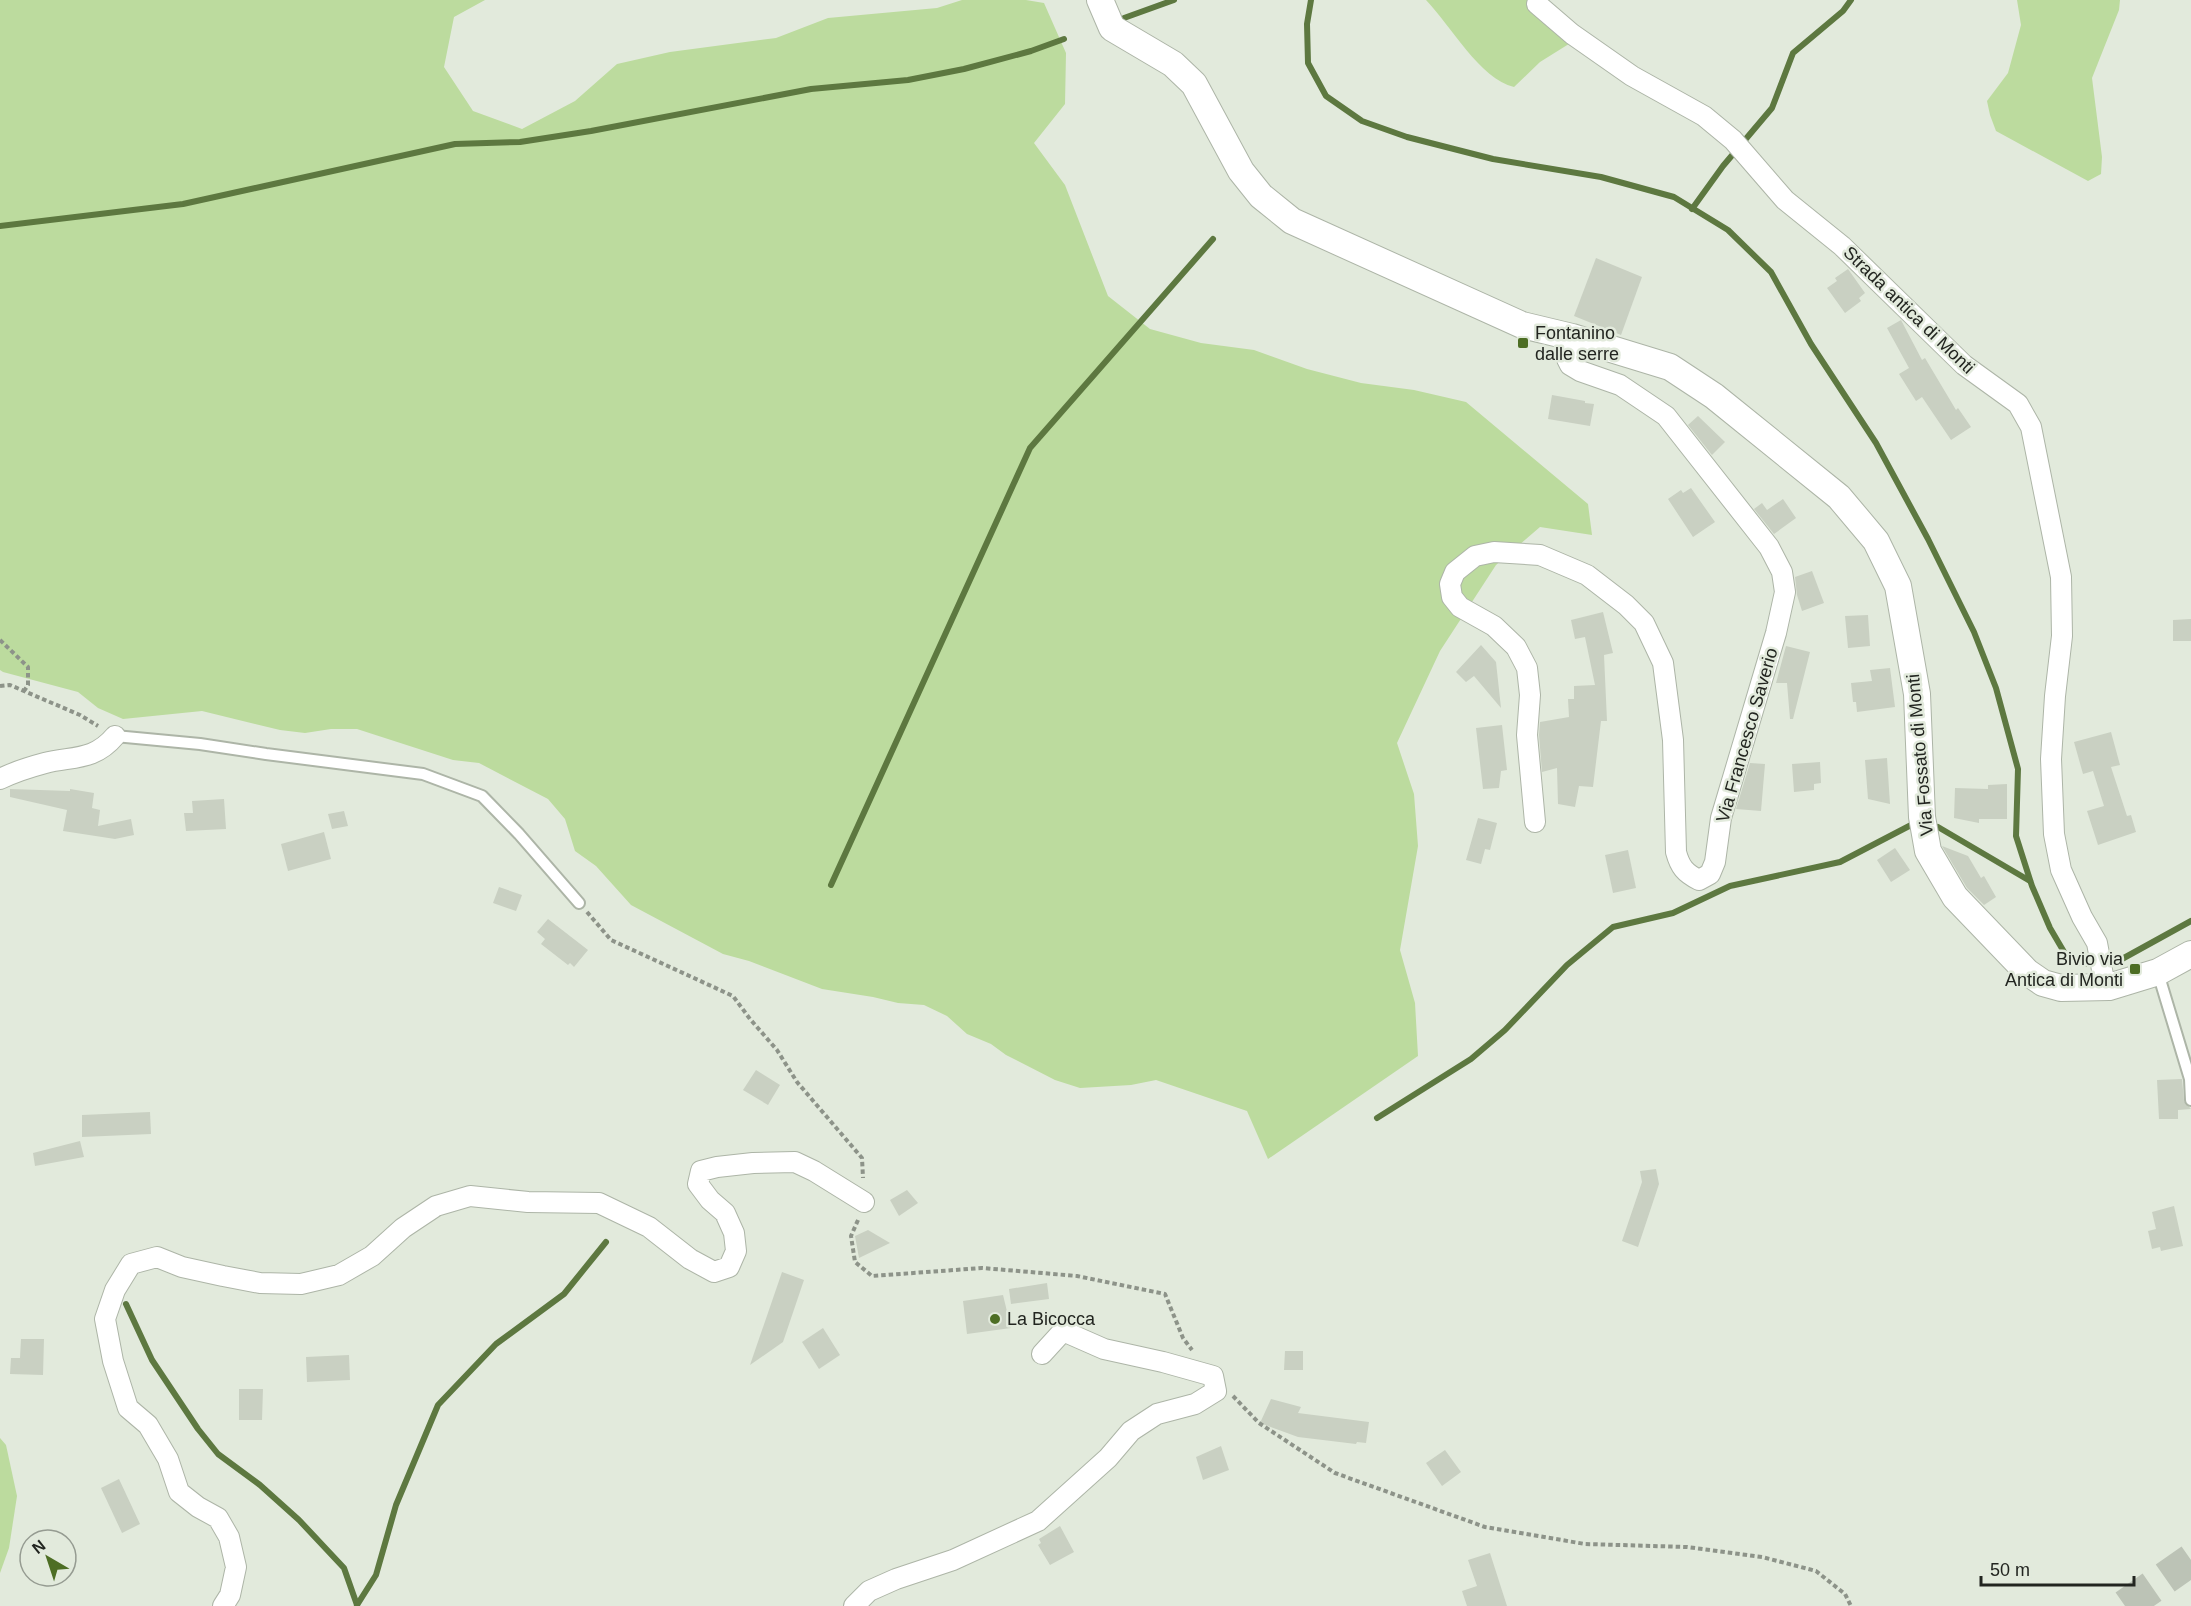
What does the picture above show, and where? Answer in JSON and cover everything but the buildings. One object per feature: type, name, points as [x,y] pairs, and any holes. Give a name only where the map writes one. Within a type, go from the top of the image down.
[{"type":"street","name":"Via Fossato di Monti","points":[[1100,0],[1112,28],[1173,64],[1194,84],[1241,171],[1261,196],[1292,221],[1522,325],[1572,337],[1670,367],[1714,396],[1839,497],[1876,541],[1898,586],[1917,694],[1922,817],[1928,851],[1955,897],[2027,972],[2043,983],[2061,988],[2158,972],[2191,954]]},
{"type":"street","name":"Strada antica di Monti","points":[[1537,4],[1572,34],[1632,76],[1704,116],[1733,140],[1785,200],[1842,246],[1964,365],[2018,404],[2031,427],[2061,577],[2062,636],[2051,759],[2054,834],[2061,870],[2082,917],[2097,943],[2106,981]]},
{"type":"street","name":"Via Francesco Saverio","points":[[1534,822],[1527,735],[1530,695],[1527,668],[1516,647],[1494,626],[1460,607],[1452,597],[1450,584],[1455,572],[1476,556],[1494,552],[1540,555],[1587,576],[1626,605],[1644,623],[1664,663],[1673,740],[1676,852],[1679,865],[1699,880],[1710,873],[1715,862],[1721,818],[1776,633],[1785,592],[1782,572],[1769,547],[1666,416],[1620,385],[1580,371],[1570,364],[1567,359],[1572,337]]},
{"type":"street","points":[[0,779],[46,762],[89,756],[108,744],[115,736]]},
{"type":"street","points":[[223,1606],[230,1595],[236,1567],[229,1537],[218,1518],[178,1492],[168,1459],[148,1425],[128,1407],[113,1361],[105,1320],[114,1290],[131,1264],[157,1257],[182,1267],[260,1283],[301,1284],[339,1275],[372,1256],[403,1228],[436,1206],[470,1196],[528,1203],[599,1203],[649,1227],[690,1258],[714,1272],[729,1267],[736,1251],[734,1233],[725,1213],[710,1200],[698,1184],[701,1172],[717,1167],[753,1163],[795,1162],[864,1202]]},
{"type":"street","points":[[854,1606],[869,1591],[896,1579],[953,1560],[1038,1521],[1108,1458],[1131,1431],[1157,1414],[1195,1404],[1216,1391],[1212,1376],[1104,1349],[1063,1331],[1042,1354]]},
{"type":"lane","points":[[115,736],[200,744],[423,774],[482,796],[519,834],[579,903]]},
{"type":"lane","points":[[2158,972],[2190,1079],[2191,1100]]},
{"type":"path","points":[[0,640],[28,667],[28,685],[24,691]]},
{"type":"path","points":[[0,686],[10,685],[80,715],[115,736]]},
{"type":"path","points":[[579,903],[611,940],[733,996],[777,1050],[797,1082],[862,1158],[864,1202],[852,1236],[855,1262],[872,1276],[982,1268],[1077,1276],[1165,1294],[1183,1338],[1194,1353]]},
{"type":"path","points":[[1230,1393],[1258,1424],[1335,1473],[1485,1527],[1585,1544],[1687,1547],[1762,1557],[1816,1571],[1845,1594],[1851,1606]]},
{"type":"green space","points":[[0,0],[485,0],[454,17],[444,67],[473,111],[522,129],[575,101],[617,64],[670,52],[776,38],[828,18],[937,8],[962,0],[1026,0],[1044,3],[1066,53],[1065,104],[1034,143],[1065,185],[1108,296],[1150,329],[1201,343],[1254,350],[1307,369],[1361,383],[1414,390],[1466,402],[1588,504],[1592,535],[1540,527],[1496,565],[1440,651],[1397,743],[1414,794],[1418,846],[1400,950],[1415,1003],[1418,1056],[1268,1159],[1247,1111],[1156,1080],[1131,1085],[1080,1088],[1055,1080],[1006,1055],[991,1044],[967,1034],[947,1016],[924,1005],[898,1003],[822,989],[749,961],[723,954],[631,905],[596,866],[575,851],[565,819],[548,799],[479,763],[453,760],[357,729],[331,729],[305,733],[280,730],[202,711],[123,719],[98,708],[78,692],[0,670]]},
{"type":"green space","points":[[1426,0],[1531,0],[1572,42],[1540,62],[1514,87],[1489,74]]},
{"type":"green space","points":[[2017,0],[2120,0],[2119,10],[2092,78],[2102,157],[2101,174],[2088,181],[1996,131],[1987,101],[2008,73],[2021,25]]},
{"type":"green space","points":[[0,1438],[6,1445],[17,1496],[9,1548],[0,1573]]},
{"type":"waterway","points":[[1124,18],[1174,0]]},
{"type":"waterway","points":[[1311,0],[1307,24],[1308,63],[1326,96],[1362,121],[1407,137],[1493,159],[1601,177],[1674,197],[1728,230],[1771,272],[1811,344],[1876,443],[1928,539],[1974,632],[1996,688],[2018,769],[2016,836],[2032,886],[2050,928],[2067,957],[2084,964],[2091,963]]},
{"type":"waterway","points":[[1692,209],[1723,166],[1772,108],[1793,53],[1843,11],[1851,0]]},
{"type":"waterway","points":[[0,226],[183,204],[455,144],[520,142],[591,131],[811,89],[908,80],[964,69],[1031,51],[1064,39]]},
{"type":"waterway","points":[[831,885],[1030,448],[1213,239]]},
{"type":"waterway","points":[[1377,1118],[1471,1059],[1505,1030],[1567,965],[1613,927],[1673,913],[1730,886],[1840,862],[1913,824]]},
{"type":"waterway","points":[[1938,827],[2030,881]]},
{"type":"waterway","points":[[2104,961],[2122,959],[2191,921]]},
{"type":"waterway","points":[[357,1605],[376,1575],[396,1505],[438,1405],[496,1344],[564,1294],[606,1242]]},
{"type":"waterway","points":[[126,1304],[152,1360],[198,1429],[218,1454],[260,1485],[299,1520],[344,1568],[357,1605]]},
{"type":"tunnel","points":[[2125,1606],[2191,1560]]},
{"type":"place","name":"Fontanino dalle serre","points":[[1523,343]]},
{"type":"place","name":"Bivio via Antica di Monti","points":[[2135,969]]},
{"type":"place","name":"La Bicocca","points":[[995,1319]]}]
